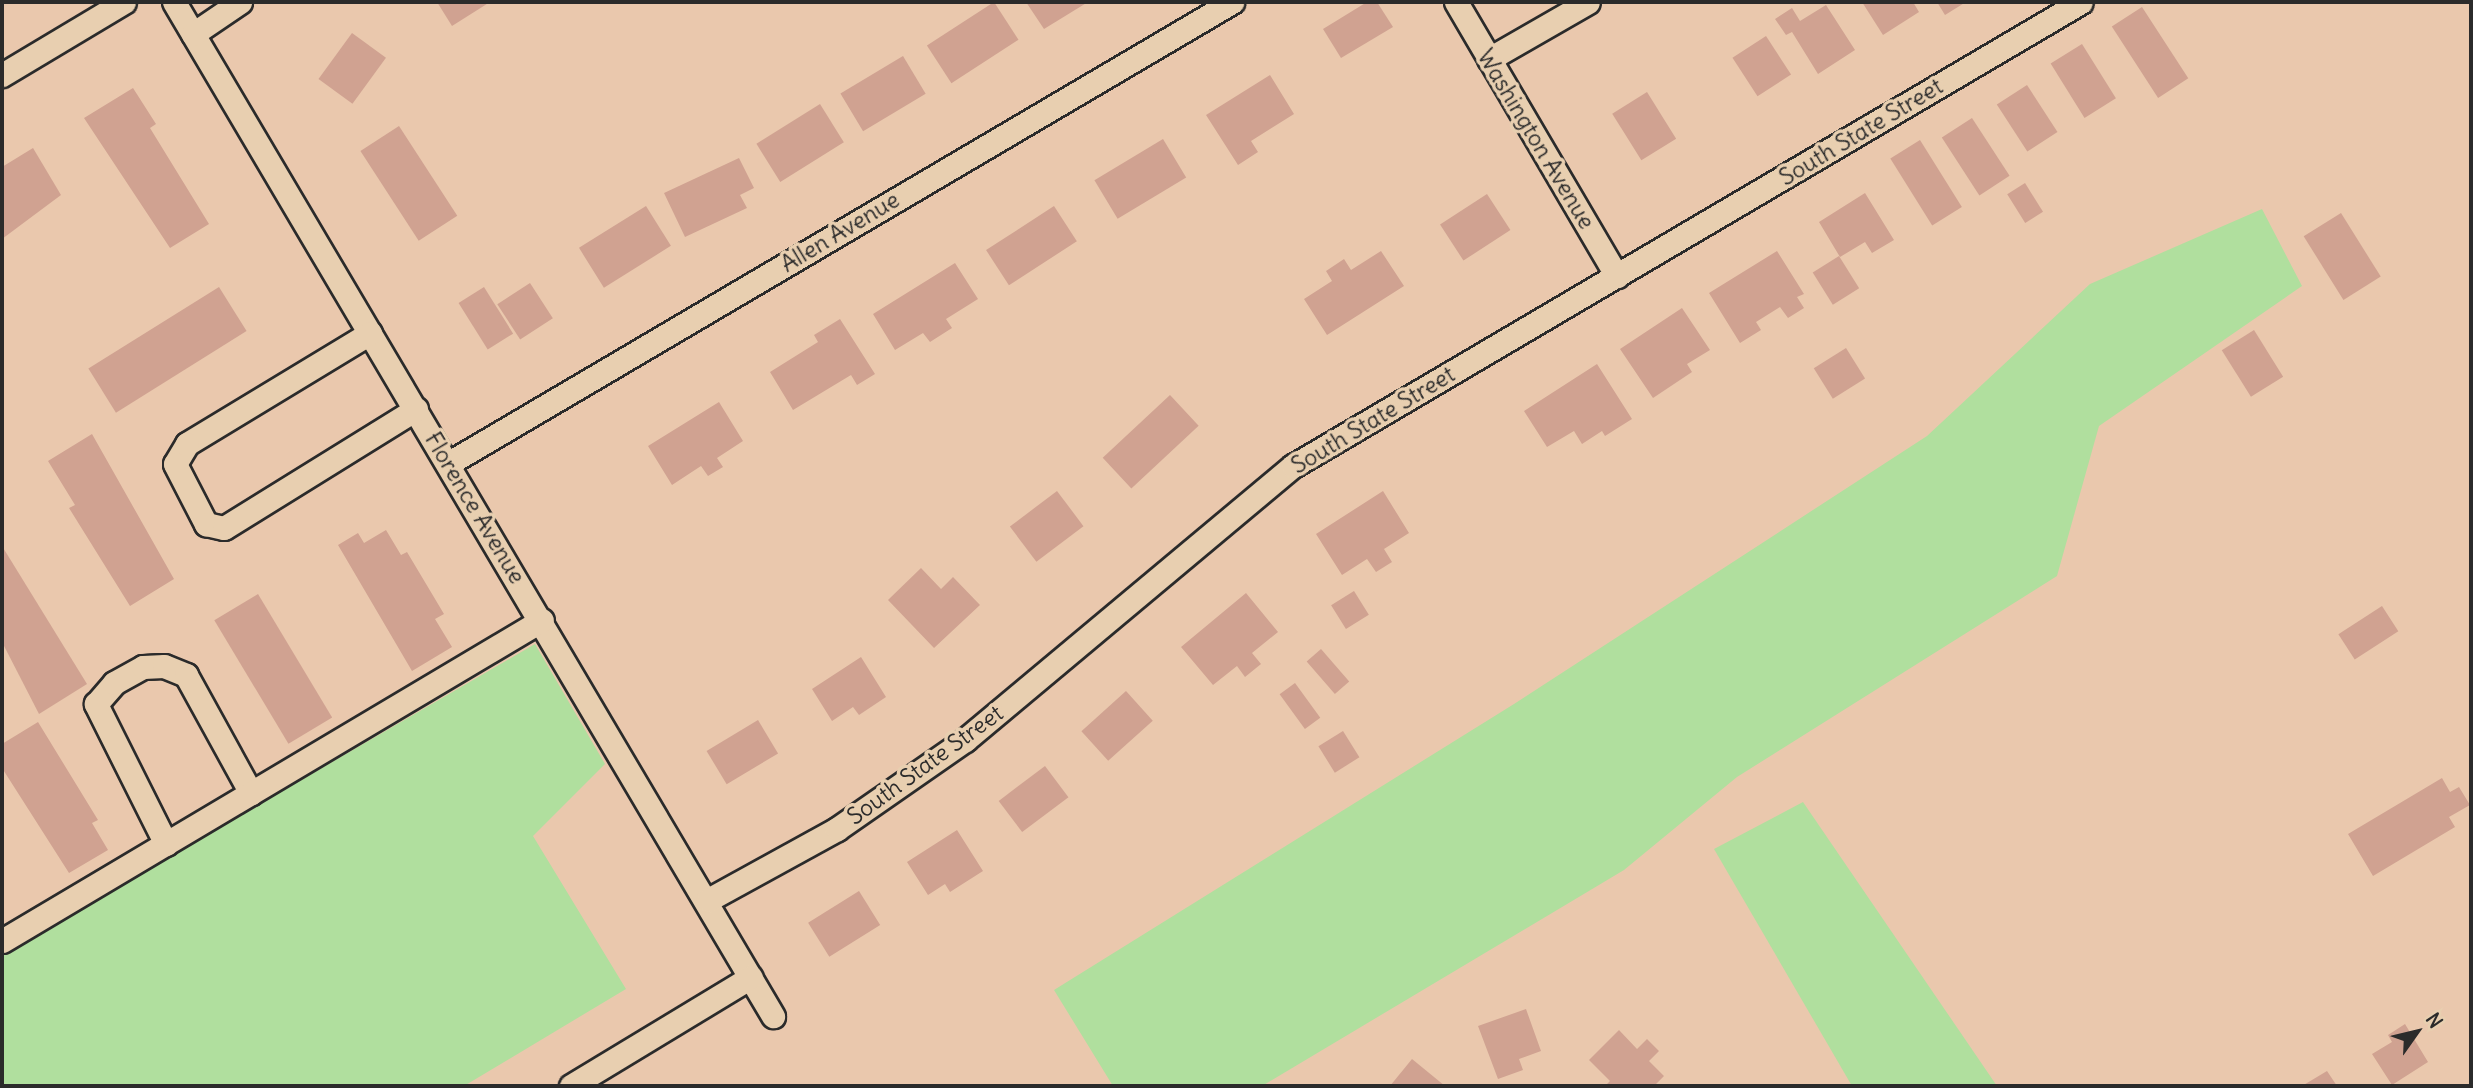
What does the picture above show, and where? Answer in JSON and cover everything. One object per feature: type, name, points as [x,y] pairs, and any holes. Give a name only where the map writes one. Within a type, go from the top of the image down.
[{"type":"street","points":[[2,75],[124,2]]},
{"type":"street","name":"Florence Avenue","points":[[174,2],[708,900],[773,1016]]},
{"type":"street","points":[[192,34],[240,2]]},
{"type":"street","name":"Allen Avenue","points":[[449,463],[1232,2]]},
{"type":"street","name":"Washington Avenue","points":[[1456,2],[1617,276]]},
{"type":"street","points":[[1489,59],[1588,2]]},
{"type":"street","name":"South State Street","points":[[708,900],[837,829],[965,740],[1293,466],[2081,2]]},
{"type":"street","points":[[370,333],[187,444],[175,464],[206,524],[224,528],[416,409]]},
{"type":"street","points":[[2,942],[542,620]]},
{"type":"street","points":[[166,844],[96,704],[114,683],[143,667],[164,666],[186,675],[251,793]]},
{"type":"street","points":[[571,1086],[751,977]]},
{"type":"green space","points":[[2262,209],[2302,286],[2099,426],[2057,576],[1737,777],[1624,870],[1262,1086],[1113,1086],[1054,990],[1514,704],[1927,436],[2090,284]]},
{"type":"green space","points":[[535,644],[605,764],[533,836],[626,989],[464,1086],[2,1086],[2,954]]},
{"type":"green space","points":[[1803,802],[1997,1086],[1852,1086],[1714,849]]},
{"type":"building","points":[[437,2],[490,2],[452,26]]},
{"type":"building","points":[[994,2],[1019,40],[951,83],[927,46]]},
{"type":"building","points":[[1026,2],[1088,2],[1044,29]]},
{"type":"building","points":[[1367,2],[1377,2],[1393,27],[1341,58],[1323,29]]},
{"type":"building","points":[[1862,2],[1913,2],[1919,12],[1883,35]]},
{"type":"building","points":[[1937,2],[1966,2],[1945,15]]},
{"type":"building","points":[[1826,5],[1855,50],[1818,74],[1792,32],[1786,35],[1775,19],[1792,8],[1800,21]]},
{"type":"building","points":[[2142,7],[2188,78],[2158,98],[2112,27]]},
{"type":"building","points":[[352,33],[386,58],[352,104],[318,79]]},
{"type":"building","points":[[1766,36],[1791,75],[1758,96],[1732,58]]},
{"type":"building","points":[[2082,44],[2116,98],[2085,118],[2051,64]]},
{"type":"building","points":[[903,56],[926,94],[863,131],[840,94]]},
{"type":"building","points":[[1270,75],[1294,114],[1251,141],[1258,152],[1238,165],[1206,115]]},
{"type":"building","points":[[2027,85],[2057,132],[2027,152],[1997,105]]},
{"type":"building","points":[[133,88],[156,124],[150,128],[209,224],[170,248],[84,118]]},
{"type":"building","points":[[1647,92],[1676,139],[1641,160],[1612,114]]},
{"type":"building","points":[[820,104],[844,142],[780,182],[756,144]]},
{"type":"building","points":[[1972,118],[2010,176],[1979,195],[1942,138]]},
{"type":"building","points":[[399,126],[457,216],[419,241],[360,151]]},
{"type":"building","points":[[1163,139],[1186,178],[1118,219],[1094,180]]},
{"type":"building","points":[[1920,140],[1962,207],[1932,226],[1890,159]]},
{"type":"building","points":[[33,148],[61,195],[2,239],[2,167]]},
{"type":"building","points":[[739,158],[754,188],[740,195],[747,208],[685,237],[664,193]]},
{"type":"building","points":[[2025,183],[2043,212],[2025,223],[2007,194]]},
{"type":"building","points":[[1865,193],[1894,240],[1872,253],[1865,242],[1840,257],[1819,222]]},
{"type":"building","points":[[1487,194],[1510,230],[1463,261],[1440,224]]},
{"type":"building","points":[[646,206],[671,246],[604,288],[579,248]]},
{"type":"building","points":[[1054,206],[1077,241],[1009,285],[986,250]]},
{"type":"building","points":[[2341,213],[2381,277],[2343,300],[2304,236]]},
{"type":"building","points":[[1381,251],[1404,286],[1327,335],[1304,299],[1332,281],[1326,271],[1344,259],[1351,270]]},
{"type":"building","points":[[1777,251],[1804,294],[1797,297],[1804,308],[1788,318],[1780,307],[1756,322],[1761,330],[1740,343],[1709,293]]},
{"type":"building","points":[[1839,256],[1859,288],[1833,305],[1813,272]]},
{"type":"building","points":[[955,263],[978,299],[946,319],[952,328],[930,342],[923,333],[895,350],[873,314]]},
{"type":"building","points":[[530,283],[553,318],[520,339],[497,304]]},
{"type":"building","points":[[219,287],[247,331],[116,413],[88,369]]},
{"type":"building","points":[[484,287],[513,334],[488,350],[459,303]]},
{"type":"building","points":[[1682,308],[1710,350],[1687,364],[1692,372],[1653,398],[1620,349]]},
{"type":"building","points":[[840,319],[875,374],[857,385],[851,375],[793,410],[770,372],[818,342],[814,335]]},
{"type":"building","points":[[2254,330],[2283,377],[2251,397],[2222,350]]},
{"type":"building","points":[[1846,348],[1865,379],[1833,399],[1814,368]]},
{"type":"building","points":[[1597,364],[1632,419],[1605,436],[1602,431],[1582,444],[1574,431],[1547,447],[1524,411]]},
{"type":"building","points":[[1170,395],[1199,426],[1131,488],[1103,458]]},
{"type":"building","points":[[719,402],[743,441],[717,458],[723,467],[708,476],[701,466],[672,485],[648,446]]},
{"type":"building","points":[[92,434],[174,579],[130,606],[69,508],[75,505],[48,461]]},
{"type":"building","points":[[1057,491],[1083,526],[1036,562],[1010,527]]},
{"type":"building","points":[[1383,491],[1409,533],[1384,549],[1392,562],[1376,572],[1367,559],[1342,575],[1316,534]]},
{"type":"building","points":[[386,530],[401,555],[407,552],[444,614],[435,619],[452,647],[412,671],[338,545],[358,533],[364,543]]},
{"type":"building","points":[[2,546],[87,684],[39,714],[2,642]]},
{"type":"building","points":[[921,568],[941,589],[953,577],[980,605],[934,648],[888,600]]},
{"type":"building","points":[[1354,591],[1369,615],[1346,629],[1331,605]]},
{"type":"building","points":[[1246,593],[1278,632],[1252,653],[1261,664],[1245,677],[1237,666],[1213,685],[1181,647]]},
{"type":"building","points":[[258,594],[332,717],[288,744],[214,620]]},
{"type":"building","points":[[2382,606],[2398,631],[2355,659],[2338,634]]},
{"type":"building","points":[[1321,649],[1349,681],[1335,694],[1307,661]]},
{"type":"building","points":[[861,657],[886,697],[859,715],[853,707],[832,721],[812,689]]},
{"type":"building","points":[[1295,683],[1320,718],[1305,729],[1280,694]]},
{"type":"building","points":[[1126,691],[1153,721],[1108,761],[1081,731]]},
{"type":"building","points":[[758,720],[778,753],[727,784],[707,751]]},
{"type":"building","points":[[38,722],[98,820],[92,823],[108,850],[69,873],[2,768],[2,744]]},
{"type":"building","points":[[1343,731],[1359,757],[1335,773],[1318,746]]},
{"type":"building","points":[[1045,766],[1068,797],[1022,832],[999,801]]},
{"type":"building","points":[[2442,778],[2450,792],[2459,787],[2470,805],[2449,817],[2455,827],[2373,876],[2348,834]]},
{"type":"building","points":[[957,830],[983,871],[950,892],[945,884],[928,895],[907,862]]},
{"type":"building","points":[[859,891],[880,925],[829,957],[808,923]]},
{"type":"building","points":[[1526,1009],[1541,1051],[1519,1059],[1523,1070],[1498,1079],[1478,1026]]},
{"type":"building","points":[[2405,1024],[2428,1062],[2392,1085],[2372,1054],[2392,1042],[2388,1035]]},
{"type":"building","points":[[1619,1030],[1637,1049],[1647,1039],[1659,1051],[1649,1061],[1664,1076],[1654,1086],[1605,1086],[1610,1081],[1589,1060]]},
{"type":"building","points":[[1412,1059],[1445,1086],[1390,1086]]},
{"type":"building","points":[[2327,1071],[2337,1086],[2302,1086]]}]
